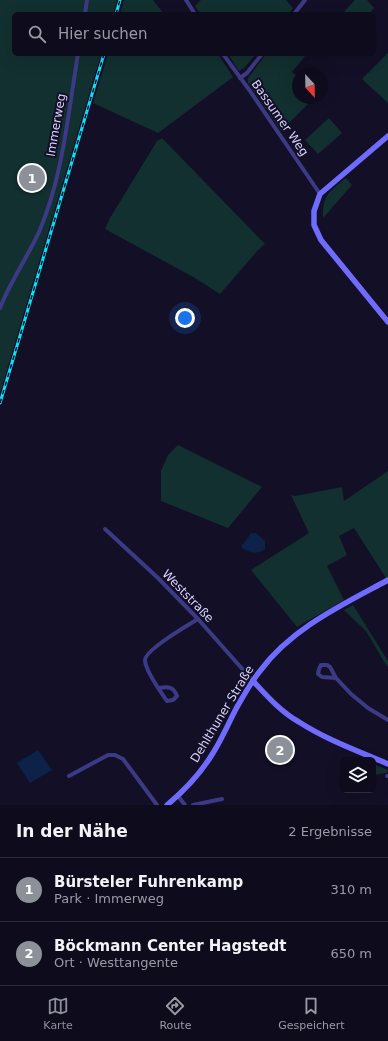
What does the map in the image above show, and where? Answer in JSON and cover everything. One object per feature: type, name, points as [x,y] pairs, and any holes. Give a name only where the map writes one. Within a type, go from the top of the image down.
[{"type":"street","points":[[85,12],[87,0]]},
{"type":"street","points":[[186,0],[194,12]]},
{"type":"street","points":[[296,12],[305,0]]},
{"type":"street","name":"Immerweg","points":[[0,308],[39,232],[57,175],[63,148],[78,56]]},
{"type":"street","name":"Bassumer Weg","points":[[224,56],[320,194]]},
{"type":"street","points":[[240,78],[247,73],[260,56]]},
{"type":"street","points":[[388,136],[320,194],[314,211],[314,225],[321,240],[388,322]]},
{"type":"street","name":"Weststraße","points":[[105,528],[158,578],[198,619],[253,681]]},
{"type":"street","name":"Dehlthuner Straße","points":[[167,805],[194,779],[214,752],[237,706],[260,670],[274,654],[302,630],[328,613],[388,580]]},
{"type":"street","points":[[158,688],[171,688],[175,690],[177,696],[173,700],[168,701],[158,688],[147,668],[145,662],[146,656],[153,649],[198,619]]},
{"type":"street","points":[[336,678],[352,695],[368,708],[388,720]]},
{"type":"street","points":[[253,681],[280,708],[297,722],[321,736],[388,764]]},
{"type":"street","points":[[68,776],[108,755],[115,755],[123,759],[157,805]]},
{"type":"street","points":[[178,796],[185,805]]},
{"type":"street","points":[[193,805],[222,799]]},
{"type":"green space","points":[[0,0],[117,0],[114,12],[12,12],[12,56],[100,56],[0,393]]},
{"type":"green space","points":[[124,0],[153,0],[162,12],[121,12]]},
{"type":"green space","points":[[201,0],[286,0],[293,8],[290,12],[199,12],[195,6]]},
{"type":"green space","points":[[355,0],[367,0],[374,8],[371,12],[344,12]]},
{"type":"green space","points":[[388,53],[388,103],[362,79]]},
{"type":"green space","points":[[107,56],[219,56],[233,77],[158,133],[93,103]]},
{"type":"green space","points":[[229,56],[254,56],[245,67],[239,71]]},
{"type":"green space","points":[[264,56],[305,56],[295,68],[292,68],[292,104],[308,104],[281,131],[248,83],[248,78]]},
{"type":"green space","points":[[329,118],[342,133],[318,154],[305,140]]},
{"type":"green space","points":[[162,138],[265,244],[220,294],[195,278],[105,229],[110,218],[157,141]]},
{"type":"green space","points":[[346,178],[352,185],[323,218],[324,204],[328,194]]},
{"type":"green space","points":[[178,445],[262,487],[228,528],[161,501],[161,471],[168,455]]},
{"type":"green space","points":[[388,471],[388,577],[386,578],[354,528],[339,536],[347,555],[327,566],[344,600],[297,627],[251,570],[309,533],[291,495],[295,496],[342,487],[344,501]]},
{"type":"green space","points":[[353,605],[388,661],[388,667],[366,631],[344,610]]},
{"type":"green space","points":[[376,765],[388,770],[387,773],[376,775]]},
{"type":"water","points":[[251,533],[256,533],[265,541],[265,549],[254,553],[242,548],[242,545]]},
{"type":"water","points":[[38,750],[52,770],[30,783],[17,763]]},
{"type":"railway","points":[[117,12],[120,0]]},
{"type":"railway","points":[[0,403],[103,56]]},
{"type":"place","name":"Bürsteler Fuhrenkamp","points":[[32,178]]},
{"type":"place","name":"Böckmann Center Hagstedt","points":[[280,750]]}]
